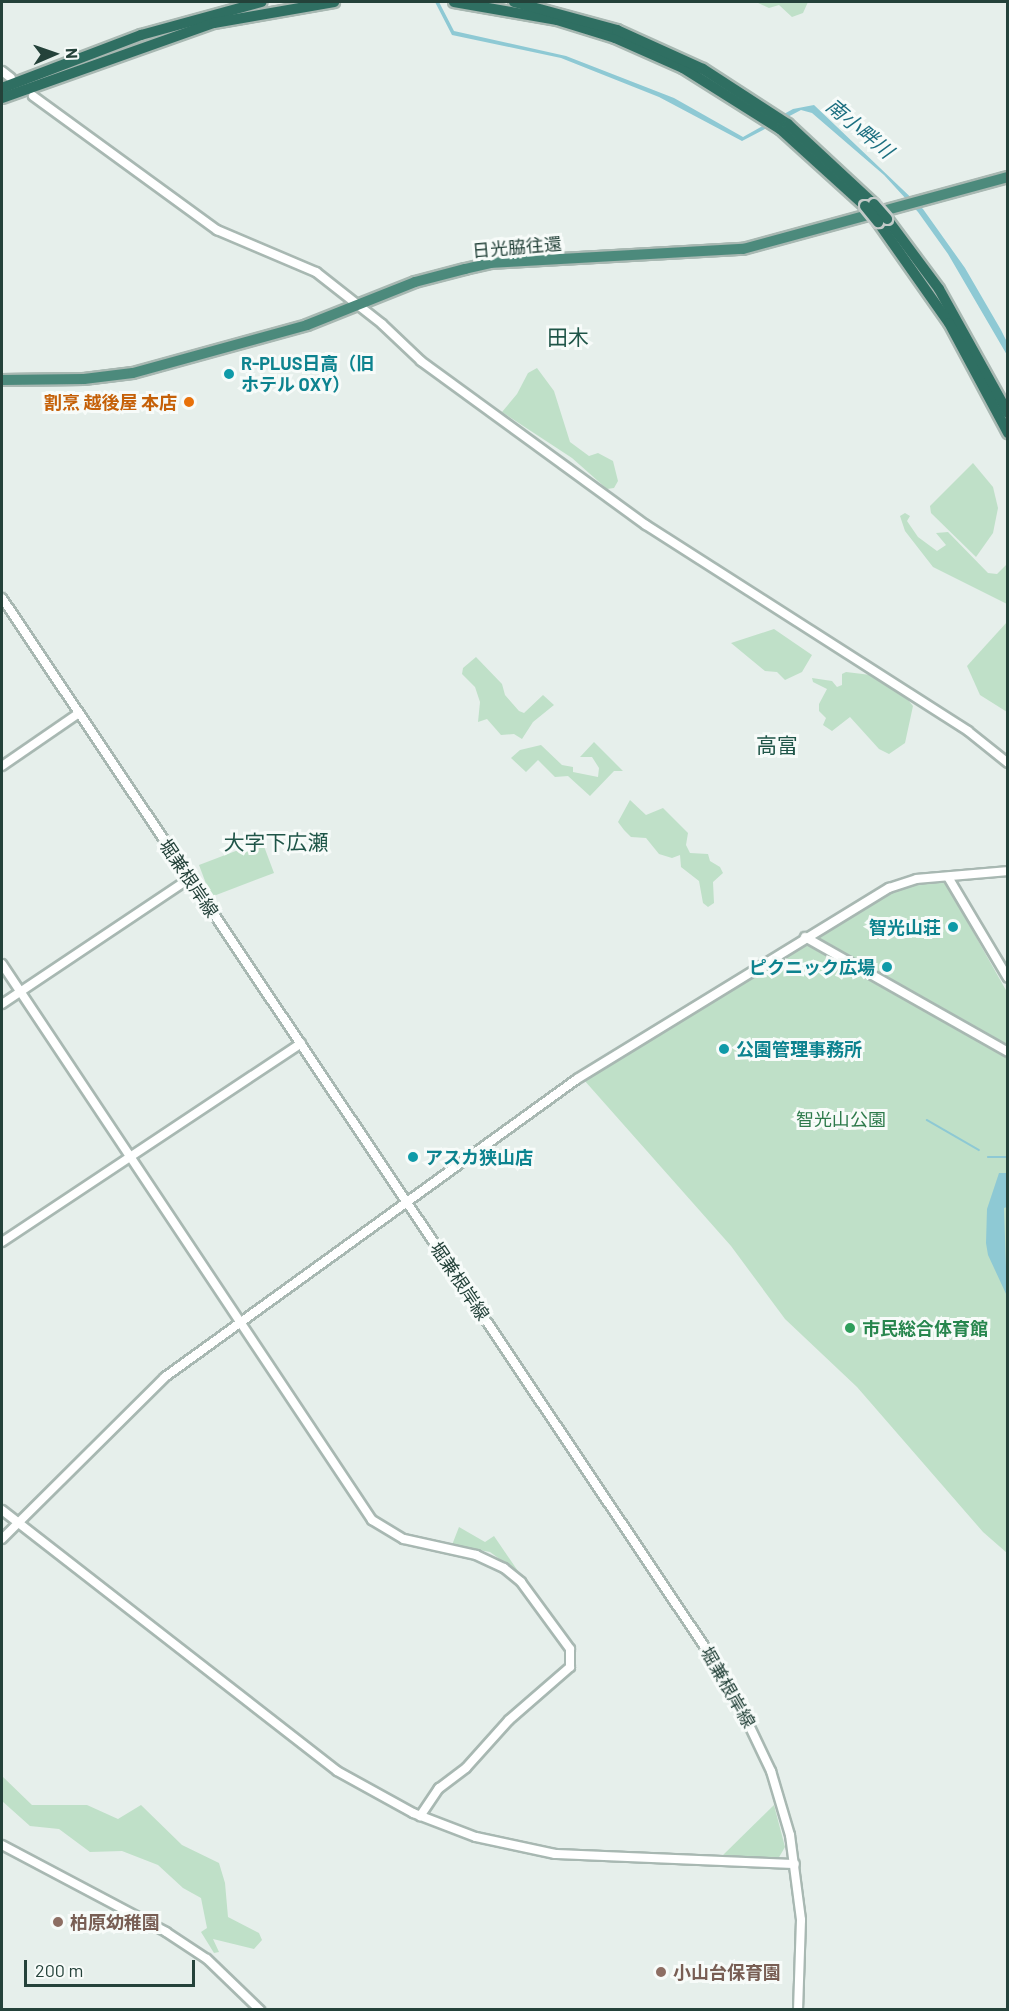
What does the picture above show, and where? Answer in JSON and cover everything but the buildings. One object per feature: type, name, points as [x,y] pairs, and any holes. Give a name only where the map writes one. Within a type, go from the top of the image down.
[{"type":"highway","points":[[2,88],[141,35],[262,2]]},
{"type":"highway","points":[[2,98],[214,22],[334,2]]},
{"type":"highway","points":[[454,2],[532,14],[615,38],[700,77],[764,112]]},
{"type":"highway","points":[[514,2],[588,20],[644,40],[703,69],[784,126],[869,205],[939,289],[1008,413]]},
{"type":"highway","name":"日光脇往還","points":[[2,380],[84,379],[148,370],[307,325],[415,282],[490,263],[724,252],[1008,177]]},
{"type":"highway","points":[[883,220],[949,323],[1008,433]]},
{"type":"main road","name":"堀兼根岸線","points":[[2,598],[729,1683],[771,1771],[795,1864],[802,1951],[798,2010]]},
{"type":"street","points":[[2,71],[11,78]]},
{"type":"street","points":[[33,96],[217,230],[316,272],[358,305],[422,362],[646,525],[968,731],[1008,763]]},
{"type":"street","points":[[2,766],[80,713]]},
{"type":"street","points":[[2,1539],[156,1385],[240,1321],[577,1079],[805,937],[848,916],[897,884],[1008,871]]},
{"type":"street","points":[[948,877],[1008,978]]},
{"type":"street","points":[[2,1005],[190,878]]},
{"type":"street","points":[[805,937],[1008,1053]]},
{"type":"street","points":[[2,964],[372,1520],[404,1539],[476,1555],[504,1568],[521,1582],[570,1649],[570,1667],[509,1720],[466,1768],[439,1788],[420,1816]]},
{"type":"street","points":[[2,1242],[301,1043]]},
{"type":"street","points":[[2,1510],[337,1771],[420,1816],[484,1839],[555,1854],[795,1864]]},
{"type":"street","points":[[2,1845],[166,1932],[207,1959],[260,2010]]},
{"type":"green space","points":[[756,2],[808,2],[803,13],[792,17],[779,5],[769,8]]},
{"type":"green space","points":[[537,368],[554,391],[570,442],[589,456],[598,453],[613,461],[618,481],[614,488],[607,489],[572,458],[502,412],[517,394],[528,373]]},
{"type":"green space","points":[[973,463],[993,487],[998,508],[993,533],[976,557],[931,513],[930,506]]},
{"type":"green space","points":[[905,513],[910,516],[907,521],[918,537],[937,551],[946,545],[936,533],[948,532],[988,573],[997,574],[1007,564],[1007,604],[933,567],[905,531],[900,516]]},
{"type":"green space","points":[[1007,622],[1007,712],[980,695],[967,666]]},
{"type":"green space","points":[[774,629],[812,655],[802,672],[785,680],[777,672],[765,671],[731,643]]},
{"type":"green space","points":[[476,657],[502,684],[505,695],[519,711],[524,713],[543,695],[554,705],[533,722],[522,739],[514,734],[501,735],[487,719],[478,722],[480,702],[475,687],[462,674],[463,668]]},
{"type":"green space","points":[[846,672],[871,675],[904,695],[913,706],[905,743],[889,754],[879,749],[850,717],[832,731],[823,725],[826,718],[819,711],[819,704],[827,689],[813,682],[812,678],[832,681],[837,687],[842,685],[842,674]]},
{"type":"green space","points":[[594,742],[623,771],[614,771],[590,796],[568,776],[555,777],[538,760],[526,772],[511,758],[520,750],[541,745],[562,765],[573,767],[573,772],[598,777],[599,768],[592,757],[580,757]]},
{"type":"green space","points":[[630,800],[646,815],[663,808],[688,833],[686,845],[690,853],[708,854],[710,861],[720,867],[723,873],[713,882],[714,903],[708,907],[703,903],[699,881],[681,867],[680,855],[672,858],[659,854],[646,838],[631,837],[624,830],[618,822]]},
{"type":"green space","points":[[262,841],[274,873],[211,897],[199,865]]},
{"type":"green space","name":"智光山公園","points":[[945,882],[1007,992],[1007,1553],[983,1532],[857,1387],[785,1319],[731,1246],[584,1080],[892,893],[911,884]]},
{"type":"green space","points":[[459,1527],[485,1542],[494,1536],[520,1574],[490,1552],[452,1545]]},
{"type":"green space","points":[[2,1776],[32,1805],[87,1805],[118,1819],[141,1805],[182,1845],[219,1863],[225,1883],[228,1917],[259,1933],[262,1940],[254,1949],[213,1939],[219,1952],[214,1953],[201,1932],[207,1928],[201,1898],[183,1888],[158,1865],[122,1851],[90,1852],[59,1829],[30,1826],[2,1801]]},
{"type":"green space","points":[[774,1805],[785,1847],[778,1859],[721,1857]]},
{"type":"water","points":[[435,2],[439,2],[454,31],[566,56],[674,98],[743,137],[793,109],[814,105],[923,209],[965,268],[1001,330],[1007,342],[1007,355],[948,254],[918,212],[884,175],[812,113],[801,110],[742,141],[659,97],[561,58],[452,35]]},
{"type":"water","points":[[999,1173],[1007,1173],[1007,1207],[1004,1208],[1007,1296],[988,1255],[986,1243],[987,1209]]},
{"type":"waterway","points":[[927,1120],[979,1150]]},
{"type":"waterway","points":[[988,1157],[1008,1157]]},
{"type":"place","name":"R-PLUS日高（旧 ホテル OXY）","points":[[229,374]]},
{"type":"place","name":"割烹 越後屋 本店","points":[[189,402]]},
{"type":"place","name":"智光山荘","points":[[953,927]]},
{"type":"place","name":"ピクニック広場","points":[[887,967]]},
{"type":"place","name":"公園管理事務所","points":[[724,1049]]},
{"type":"place","name":"アスカ狭山店","points":[[413,1157]]},
{"type":"place","name":"市民総合体育館","points":[[850,1328]]},
{"type":"place","name":"柏原幼稚園","points":[[58,1922]]},
{"type":"place","name":"小山台保育園","points":[[661,1972]]},
{"type":"district","name":"田木","points":[[568,337]]},
{"type":"district","name":"高富","points":[[777,745]]},
{"type":"district","name":"大字下広瀬","points":[[276,842]]},
{"type":"water label","name":"南小畔川","points":[[860,128]]}]
